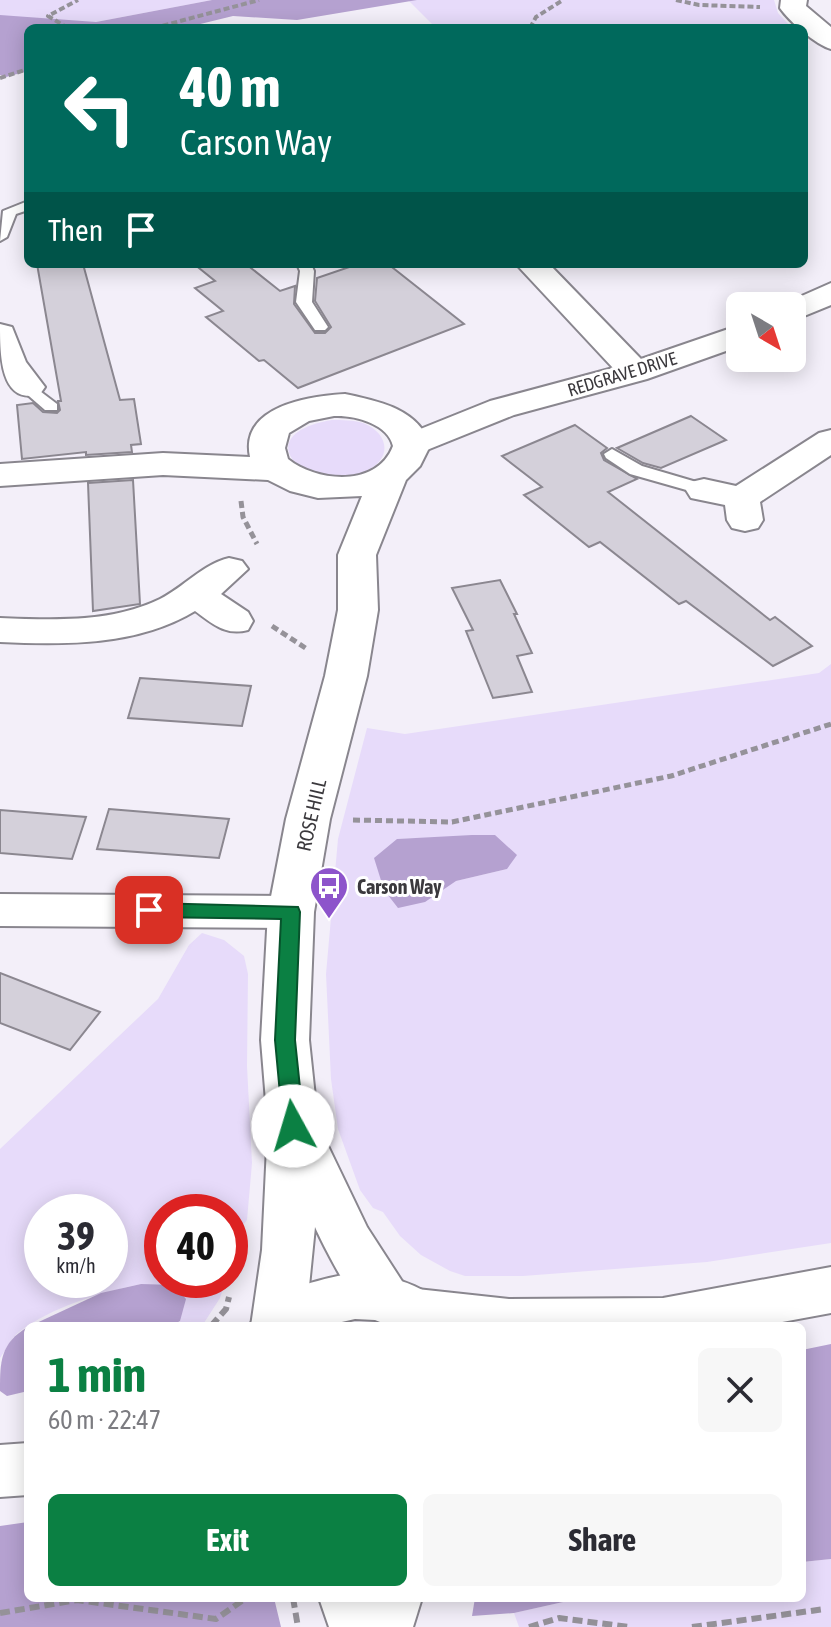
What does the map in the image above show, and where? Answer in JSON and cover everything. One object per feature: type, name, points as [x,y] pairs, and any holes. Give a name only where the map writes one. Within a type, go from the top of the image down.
[{"type":"street","points":[[794,4],[831,41]]},
{"type":"street","points":[[536,268],[635,372]]},
{"type":"street","points":[[806,305],[831,293]]},
{"type":"street","name":"REDGRAVE DRIVE","points":[[163,464],[272,432],[284,420],[322,406],[345,405],[386,415],[502,408],[635,372],[726,340]]},
{"type":"street","name":"REDGRAVE DRIVE","points":[[0,475],[163,464],[276,469],[294,480],[318,487],[343,488],[368,484],[400,460],[502,408]]},
{"type":"street","points":[[386,415],[407,434],[400,460]]},
{"type":"street","points":[[272,432],[267,444],[268,457],[276,469]]},
{"type":"street","points":[[704,490],[744,509],[831,440]]},
{"type":"street","name":"ROSE HILL","points":[[279,1322],[288,1250],[293,1126],[285,1040],[291,912],[308,819],[346,676],[358,610],[357,555],[400,460]]},
{"type":"street","name":"ROSE HILL","points":[[318,487],[357,555]]},
{"type":"street","points":[[0,630],[69,633],[119,628],[152,618],[199,596],[246,562]]},
{"type":"street","points":[[199,596],[234,621]]},
{"type":"street","points":[[0,910],[291,912]]},
{"type":"street","name":"ROSE HILL","points":[[293,1126],[348,1241],[411,1313]]},
{"type":"street","points":[[662,1322],[831,1290]]},
{"type":"street","points":[[284,1322],[310,1305],[348,1295],[411,1313],[509,1322]]},
{"type":"street","points":[[350,1602],[359,1627]]},
{"type":"street","points":[[383,1627],[391,1602]]},
{"type":"lane","points":[[0,237],[10,211],[24,206]]},
{"type":"lane","points":[[306,268],[304,302],[320,327]]},
{"type":"lane","points":[[612,454],[636,470],[704,490]]},
{"type":"path","points":[[61,24],[48,16],[78,0]]},
{"type":"path","points":[[169,24],[259,0]]},
{"type":"path","points":[[532,24],[536,17],[563,0]]},
{"type":"path","points":[[676,0],[699,5],[794,4]]},
{"type":"path","points":[[0,80],[24,70]]},
{"type":"path","points":[[237,469],[246,562]]},
{"type":"path","points":[[234,621],[252,613],[311,652]]},
{"type":"path","points":[[348,820],[452,822],[671,776],[830,726]]},
{"type":"path","points":[[0,1613],[65,1602]]},
{"type":"path","points":[[92,1602],[216,1619],[240,1602]]},
{"type":"path","points":[[294,1602],[298,1627]]},
{"type":"path","points":[[692,1627],[825,1609]]},
{"type":"path","points":[[529,1627],[559,1618],[629,1627]]},
{"type":"shaded area","points":[[0,0],[212,0],[96,22],[0,27]]},
{"type":"shaded area","points":[[212,0],[417,0],[297,20],[233,16],[200,24],[24,24],[24,72],[6,77],[0,75],[0,15],[96,22]]},
{"type":"shaded area","points":[[408,0],[774,0],[778,13],[788,24],[432,24]]},
{"type":"shaded area","points":[[332,420],[355,421],[372,427],[384,446],[381,460],[366,471],[344,477],[324,476],[306,470],[294,461],[288,450],[292,438],[306,428]]},
{"type":"shaded area","points":[[831,664],[831,1243],[707,1262],[523,1276],[465,1276],[421,1255],[400,1236],[383,1212],[373,1208],[360,1190],[338,1129],[331,1079],[326,974],[338,839],[367,728],[405,734],[819,673]],"holes":[[[424,838],[507,869],[456,881],[397,839]]]},
{"type":"shaded area","points":[[495,835],[517,855],[507,869],[456,881],[425,902],[398,908],[384,890],[374,858],[397,839]]},
{"type":"shaded area","points":[[202,933],[224,940],[244,956],[248,974],[247,1066],[252,1163],[248,1209],[248,1194],[144,1194],[144,1287],[141,1284],[128,1287],[128,1194],[24,1194],[24,1298],[90,1298],[34,1322],[24,1322],[24,1329],[0,1358],[0,1149],[158,999],[189,945]]},
{"type":"shaded area","points":[[141,1284],[144,1284],[144,1298],[186,1299],[178,1322],[39,1322],[90,1298],[128,1298],[128,1287]]},
{"type":"shaded area","points":[[156,1298],[220,1298],[205,1322],[180,1321]]},
{"type":"shaded area","points":[[24,1330],[24,1392],[7,1396],[0,1391],[0,1371],[7,1347]]},
{"type":"shaded area","points":[[831,1344],[831,1559],[806,1562],[806,1349]]},
{"type":"shaded area","points":[[24,1523],[24,1602],[275,1602],[281,1627],[0,1627],[0,1526]]},
{"type":"shaded area","points":[[831,1559],[831,1627],[519,1627],[514,1613],[563,1602],[806,1602],[806,1562]]},
{"type":"shaded area","points":[[474,1602],[563,1602],[514,1613],[472,1616]]},
{"type":"building","points":[[38,268],[84,268],[120,400],[134,399],[141,444],[131,445],[132,452],[86,455],[86,452],[22,459],[17,405],[33,403],[43,412],[57,413],[60,410],[58,401],[61,401]]},
{"type":"building","points":[[199,268],[251,268],[280,291],[295,286],[294,304],[315,333],[325,333],[331,327],[315,301],[317,278],[346,268],[393,268],[464,324],[298,388],[264,360],[259,361],[206,317],[223,311],[195,288],[215,281]]},
{"type":"building","points":[[691,416],[726,440],[661,468],[643,463],[617,448]]},
{"type":"building","points":[[575,425],[607,448],[601,453],[604,460],[637,479],[608,492],[770,620],[775,617],[812,646],[773,666],[686,601],[679,604],[600,542],[589,547],[524,495],[542,487],[502,456]]},
{"type":"building","points":[[133,480],[140,604],[93,611],[88,483]]},
{"type":"building","points":[[500,580],[532,653],[517,656],[532,692],[493,698],[466,631],[473,630],[452,588]]},
{"type":"building","points":[[140,678],[251,686],[242,726],[128,718]]},
{"type":"building","points":[[109,809],[229,819],[219,858],[97,849]]},
{"type":"building","points":[[0,810],[86,817],[72,859],[0,853]]},
{"type":"building","points":[[0,973],[100,1012],[70,1050],[0,1023]]},
{"type":"place","name":"Carson Way","points":[[329,920]]},
{"type":"route","points":[[149,910],[291,912],[285,1040],[293,1126]]}]
